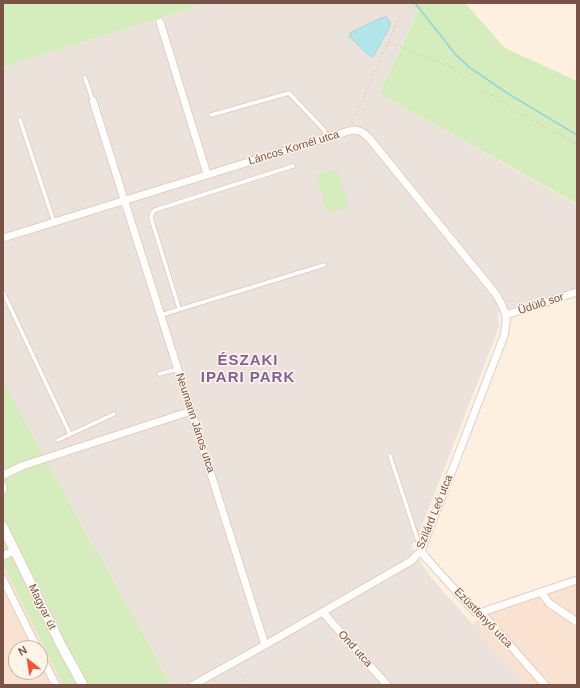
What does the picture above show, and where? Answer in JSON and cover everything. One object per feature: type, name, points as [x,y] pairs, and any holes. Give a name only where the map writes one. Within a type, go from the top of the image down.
[{"type":"street","points":[[160,22],[207,174]]},
{"type":"street","name":"Neumann János utca","points":[[93,101],[265,645]]},
{"type":"street","name":"Láncos Kornél utca","points":[[3,238],[207,174],[348,131],[356,130],[362,132],[369,138],[495,293],[506,316]]},
{"type":"street","name":"Üdülő sor","points":[[506,316],[577,292]]},
{"type":"street","name":"Szilárd Leó utca","points":[[193,685],[205,682],[265,645],[411,561],[421,551],[504,336],[506,316]]},
{"type":"street","points":[[3,474],[22,466],[191,411]]},
{"type":"street","name":"Magyar út","points":[[3,528],[82,685]]},
{"type":"street","points":[[3,556],[14,551]]},
{"type":"street","name":"Ezüstfenyő utca","points":[[421,551],[475,612],[486,618],[544,685]]},
{"type":"street","points":[[3,579],[33,640]]},
{"type":"street","points":[[481,614],[485,611],[577,580]]},
{"type":"street","points":[[542,592],[549,603],[577,622]]},
{"type":"street","name":"Ond utca","points":[[323,612],[387,685]]},
{"type":"street","points":[[48,670],[56,685]]},
{"type":"lane","points":[[85,78],[93,101]]},
{"type":"lane","points":[[211,115],[289,93],[324,130],[327,138]]},
{"type":"lane","points":[[20,120],[54,222]]},
{"type":"lane","points":[[179,308],[151,218],[152,213],[155,210],[293,166]]},
{"type":"lane","points":[[161,315],[179,308],[324,264]]},
{"type":"lane","points":[[3,292],[70,434]]},
{"type":"lane","points":[[159,374],[178,369]]},
{"type":"lane","points":[[58,440],[114,414]]},
{"type":"lane","points":[[390,456],[421,551]]},
{"type":"lane","points":[[3,483],[5,488],[3,494]]},
{"type":"path","points":[[348,131],[400,16]]},
{"type":"path","points":[[389,42],[452,68],[478,88],[530,119],[577,144]]},
{"type":"path","points":[[237,671],[249,684]]},
{"type":"shaded area","points":[[206,3],[408,3],[418,9],[380,94],[577,205],[577,288],[498,312],[499,327],[416,541],[411,545],[428,574],[526,685],[171,685],[3,381],[3,67]]},
{"type":"shaded area","points":[[3,564],[41,640],[8,640],[8,680],[48,680],[48,655],[63,685],[3,685]]},
{"type":"shaded area","points":[[577,584],[577,685],[526,685],[472,624],[485,614]]},
{"type":"green space","points":[[3,3],[206,3],[3,67]]},
{"type":"green space","points":[[408,3],[465,3],[505,48],[577,81],[577,204],[380,94],[418,10]]},
{"type":"green space","points":[[337,169],[349,207],[327,214],[316,175]]},
{"type":"green space","points":[[3,381],[171,685],[63,685],[48,655],[48,640],[41,640],[3,564]]},
{"type":"water","points":[[386,17],[390,21],[390,26],[374,55],[371,57],[350,37],[350,33]]},
{"type":"waterway","points":[[415,3],[456,55],[469,67],[507,93],[577,135]]},
{"type":"district","name":"ÉSZAKI IPARI PARK","points":[[248,370]]}]
